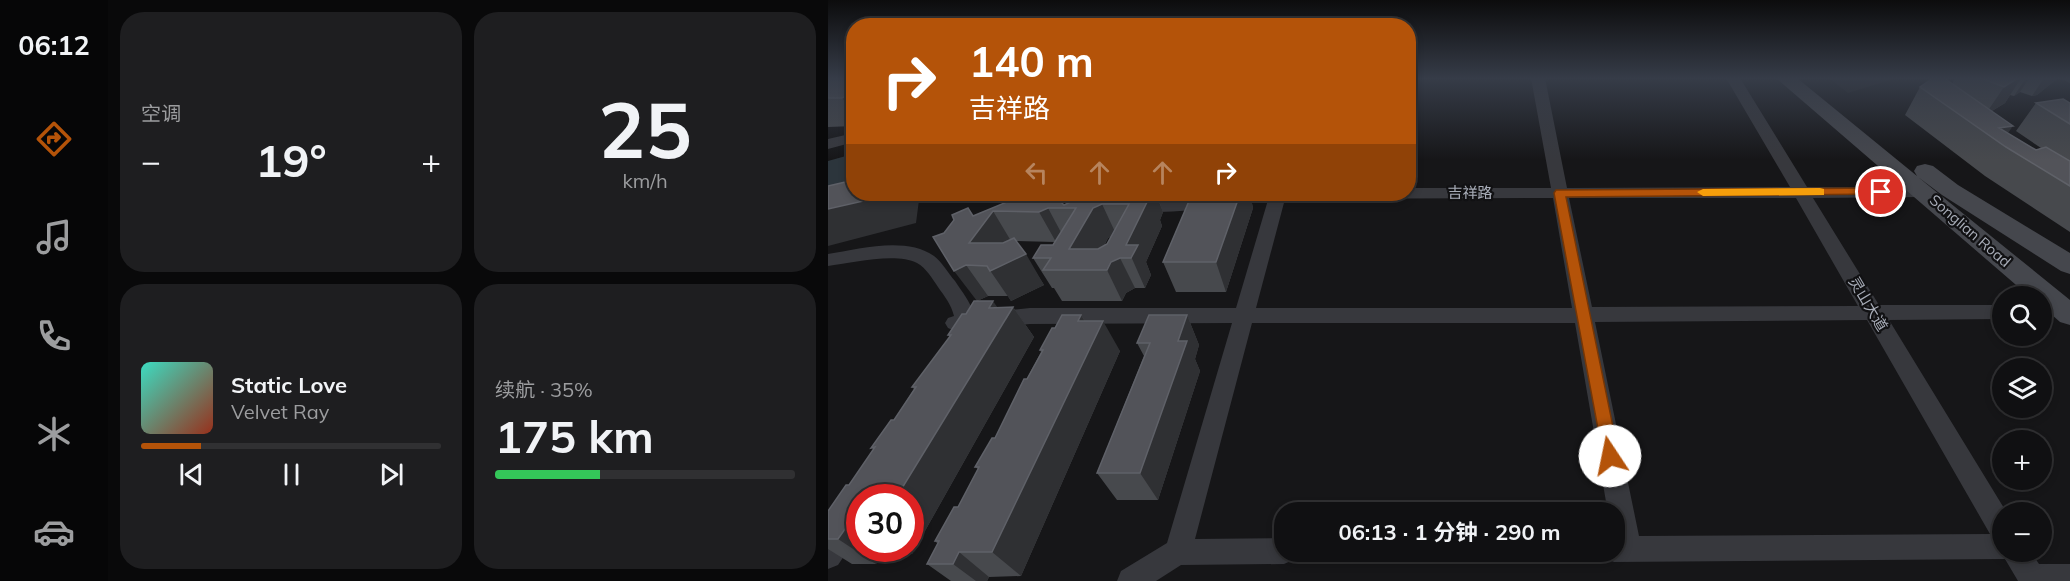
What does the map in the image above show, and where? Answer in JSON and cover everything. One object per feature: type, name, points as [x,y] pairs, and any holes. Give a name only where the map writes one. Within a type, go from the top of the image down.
[{"type":"street","points":[[1543,105],[1583,315],[1613,502]]},
{"type":"street","name":"灵山大道","points":[[1749,105],[1992,512]]},
{"type":"street","name":"Songlian Road","points":[[1818,105],[2070,315]]},
{"type":"street","name":"Songlian Road","points":[[1841,105],[1950,190],[2070,265]]},
{"type":"street","points":[[828,144],[846,139]]},
{"type":"street","name":"吉祥路","points":[[1416,194],[1924,192]]},
{"type":"street","name":"吉祥路","points":[[1114,205],[1173,205],[1211,201]]},
{"type":"street","points":[[1178,552],[1276,201]]},
{"type":"street","points":[[828,260],[905,253],[921,257],[932,265],[958,299],[964,340],[960,350]]},
{"type":"street","points":[[961,322],[1030,316],[1992,312]]},
{"type":"street","points":[[828,556],[846,529]]},
{"type":"street","points":[[1625,549],[1992,547]]},
{"type":"street","points":[[1131,581],[1178,552],[1274,551]]},
{"type":"street","points":[[2022,562],[2033,579],[2070,578]]},
{"type":"shaded area","points":[[846,156],[846,197],[828,203],[828,161]]},
{"type":"building","points":[[1946,105],[1983,105],[2013,126],[1999,128],[2036,150],[2046,147],[2070,161],[2070,186],[2006,147]]},
{"type":"building","points":[[2039,105],[2070,105],[2070,124]]},
{"type":"building","points":[[846,182],[846,201],[863,201],[828,209],[828,186]]},
{"type":"building","points":[[1006,201],[1060,201],[1064,205],[1073,201],[1148,201],[1126,245],[1138,245],[1131,258],[1120,258],[1111,262],[1107,270],[1043,270],[1051,258],[1033,258],[1041,245],[1053,245],[1076,208],[1048,208],[1039,212],[993,211],[969,243],[1003,243],[1014,238],[1026,254],[990,271],[987,266],[966,265],[954,271],[933,237],[944,233],[954,220],[952,215],[968,208],[973,216]],"holes":[[[1102,204],[1129,204],[1107,244],[1098,249],[1069,249],[1093,208]]]},
{"type":"building","points":[[1189,201],[1238,201],[1216,262],[1163,262]]},
{"type":"building","points":[[974,301],[993,301],[989,308],[1013,307],[905,484],[850,484],[875,447],[871,448],[891,420],[894,420],[916,387],[912,387],[951,335],[948,335],[962,314],[966,314]]},
{"type":"building","points":[[1062,315],[1081,315],[1078,321],[1103,321],[992,552],[959,552],[953,564],[927,564],[939,541],[935,541],[954,507],[958,507],[979,467],[975,467],[992,438],[995,438],[1024,379],[1027,379],[1052,328],[1055,328]]},
{"type":"building","points":[[1149,315],[1187,315],[1178,341],[1187,341],[1140,473],[1097,473],[1150,343],[1137,343]]},
{"type":"building","points":[[846,485],[846,529],[838,539],[828,539],[828,511]]},
{"type":"slow traffic","points":[[1703,192],[1820,192]]},
{"type":"route","points":[[1610,456],[1560,193],[1881,192]]}]
